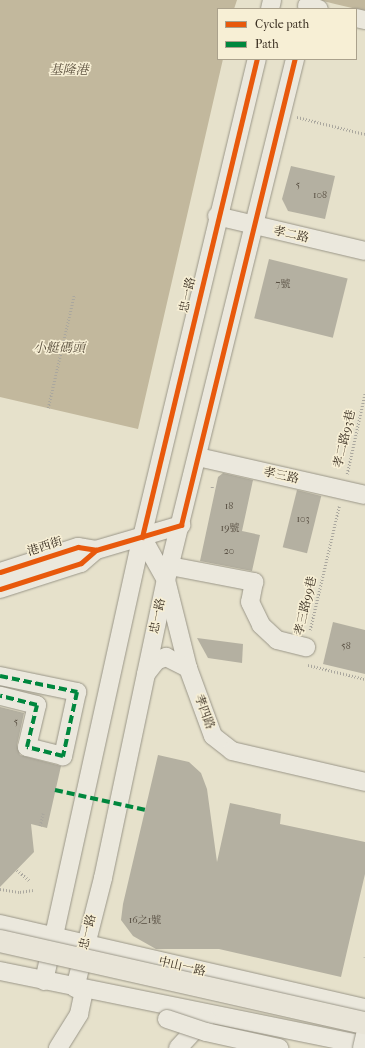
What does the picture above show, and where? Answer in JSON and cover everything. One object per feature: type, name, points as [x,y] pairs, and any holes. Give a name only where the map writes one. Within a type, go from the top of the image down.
[{"type":"highway","points":[[2,927],[365,1023]]},
{"type":"street","name":"忠一路","points":[[44,981],[142,537],[219,211],[257,60]]},
{"type":"street","name":"忠一路","points":[[58,1048],[79,1014],[85,945],[103,878],[168,573],[198,457],[295,60]]},
{"type":"street","name":"孝二路","points":[[219,211],[365,251]]},
{"type":"street","name":"孝二路","points":[[255,221],[365,240]]},
{"type":"street","name":"孝三路","points":[[198,457],[365,495]]},
{"type":"street","name":"港西街","points":[[0,572],[78,547],[96,550],[181,525]]},
{"type":"street","name":"孝四路","points":[[142,537],[168,573],[188,668],[209,728],[222,746],[232,751],[365,782]]},
{"type":"street","name":"港西街","points":[[0,589],[81,564],[96,550]]},
{"type":"street","points":[[168,573],[254,582],[250,602],[261,625],[277,640],[306,647]]},
{"type":"street","points":[[146,674],[156,661],[166,657],[188,668]]},
{"type":"street","points":[[0,676],[77,692],[63,756],[27,747],[37,705],[0,696]]},
{"type":"street","name":"中山一路","points":[[2,927],[365,1008]]},
{"type":"street","points":[[0,971],[124,998],[210,1013],[315,1042],[365,1045]]},
{"type":"street","points":[[124,998],[167,1019],[206,1032],[279,1048]]},
{"type":"street","points":[[178,1048],[210,1013]]},
{"type":"street","points":[[362,1048],[365,1035]]},
{"type":"path","points":[[282,114],[365,134]]},
{"type":"path","points":[[48,408],[74,295]]},
{"type":"path","points":[[40,826],[43,813]]},
{"type":"path","points":[[17,870],[29,880]]},
{"type":"path","points":[[0,889],[20,892],[33,890]]},
{"type":"water","name":"基隆港","points":[[0,0],[237,0],[234,8],[217,8],[217,60],[223,60],[138,429],[0,397]]},
{"type":"water","points":[[319,0],[365,0],[365,11],[357,8]]},
{"type":"building","points":[[291,166],[335,176],[325,219],[288,211],[282,199]]},
{"type":"building","points":[[269,259],[348,279],[333,338],[254,318]]},
{"type":"building","points":[[223,473],[253,480],[242,531],[260,535],[252,571],[200,561],[218,477]]},
{"type":"building","points":[[297,490],[321,496],[307,553],[283,547]]},
{"type":"building","points":[[333,622],[365,630],[365,674],[323,664]]},
{"type":"building","points":[[197,638],[243,644],[242,663],[208,658]]},
{"type":"building","points":[[0,707],[24,713],[17,745],[20,755],[61,766],[47,828],[31,824],[34,852],[0,887]]},
{"type":"building","points":[[158,755],[189,762],[201,773],[207,789],[217,862],[230,803],[281,814],[280,824],[365,842],[365,874],[341,977],[219,949],[156,949],[133,936],[121,920],[123,904]]},
{"type":"marked path","points":[[0,676],[77,692],[63,756],[27,747],[37,705],[0,696]]},
{"type":"marked path","points":[[55,790],[146,810]]},
{"type":"cycle path","points":[[142,537],[257,60]]},
{"type":"cycle path","points":[[0,589],[81,563],[96,550],[181,525],[295,60]]},
{"type":"cycle path","points":[[0,572],[78,547],[96,550]]},
{"type":"water label","name":"小艇碼頭","points":[[59,348]]}]
